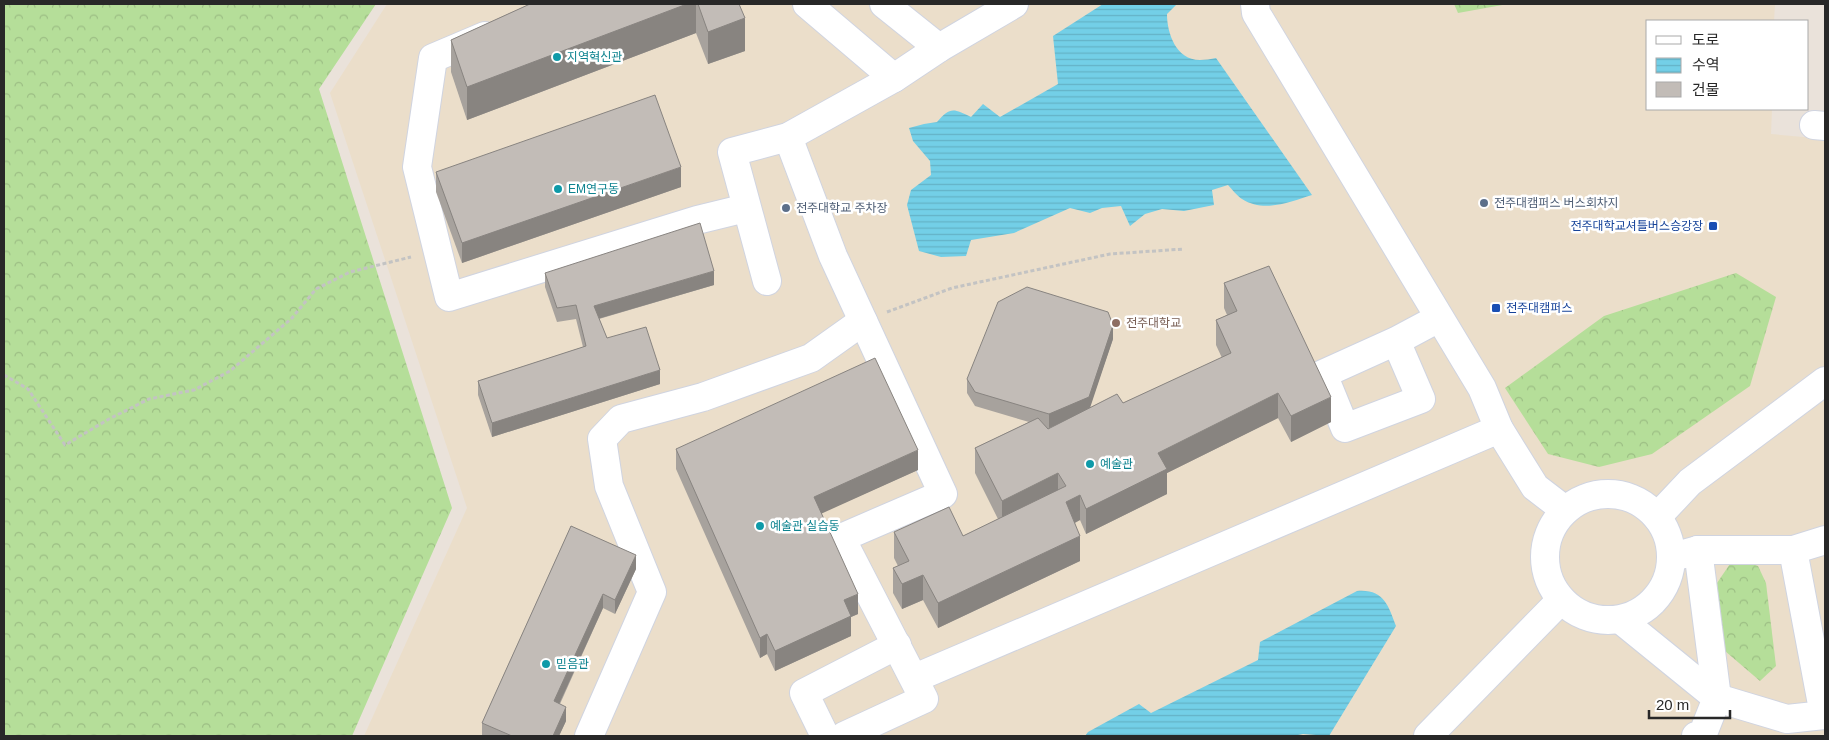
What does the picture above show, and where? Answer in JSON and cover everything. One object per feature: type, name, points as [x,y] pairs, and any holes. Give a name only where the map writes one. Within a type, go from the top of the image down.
[{"type":"street","points":[[807,4],[894,78]]},
{"type":"street","points":[[768,280],[746,208],[732,152],[788,137],[894,78],[938,48],[1014,4]]},
{"type":"street","points":[[1255,4],[1256,13],[1482,388],[1499,429],[1535,487],[1565,510]]},
{"type":"street","points":[[898,8],[938,48]]},
{"type":"street","points":[[510,25],[432,58],[417,167],[449,297],[697,220],[746,208]]},
{"type":"street","points":[[788,137],[833,256],[943,494],[841,538],[915,678],[924,699],[844,736]]},
{"type":"street","points":[[1396,341],[1439,318]]},
{"type":"street","points":[[590,736],[652,592],[609,486],[602,439],[620,419],[703,397],[811,358],[863,321]]},
{"type":"street","points":[[1657,517],[1690,482],[1825,381]]},
{"type":"street","points":[[915,678],[1499,429]]},
{"type":"street","points":[[1602,494],[1622,496],[1641,504],[1657,517],[1668,536],[1672,557],[1668,578],[1657,597],[1641,612],[1621,620],[1599,620],[1578,614],[1561,600],[1550,584],[1544,565],[1546,545],[1552,526],[1565,510],[1582,499],[1602,494]]},
{"type":"street","points":[[1672,557],[1698,550],[1793,550],[1825,540]]},
{"type":"street","points":[[1696,736],[1702,736],[1717,698],[1698,550]]},
{"type":"street","points":[[1621,620],[1717,698],[1787,719],[1824,715],[1793,550]]},
{"type":"street","points":[[1428,736],[1561,600]]},
{"type":"street","points":[[825,736],[804,693],[897,645]]},
{"type":"path","points":[[863,321],[952,288],[1110,254],[1184,249]]},
{"type":"path","points":[[4,375],[28,389],[66,444],[149,399],[194,390],[230,371],[292,318],[316,289],[350,272],[418,255],[438,254]]},
{"type":"shaded area","name":"전주대학교","points":[[387,4],[1775,4],[1774,20],[1646,20],[1646,110],[1772,110],[1771,134],[1825,139],[1825,736],[364,736],[467,508],[330,93]]},
{"type":"green space","points":[[4,4],[376,4],[319,89],[452,508],[352,736],[4,736]]},
{"type":"green space","points":[[1454,4],[1508,4],[1458,13]]},
{"type":"green space","points":[[1736,273],[1776,297],[1750,386],[1652,454],[1599,467],[1548,454],[1505,388],[1604,316]]},
{"type":"green space","points":[[1734,558],[1758,566],[1766,583],[1776,666],[1760,681],[1725,651],[1717,583]]},
{"type":"water","points":[[1103,4],[1177,4],[1167,14],[1167,21],[1174,44],[1192,59],[1216,58],[1312,195],[1277,205],[1259,205],[1242,199],[1228,185],[1212,190],[1214,205],[1184,211],[1162,209],[1145,214],[1130,226],[1121,206],[1102,208],[1090,213],[1070,208],[1014,233],[971,240],[966,256],[941,257],[919,251],[907,205],[911,190],[931,175],[930,161],[913,141],[909,128],[937,122],[952,110],[971,117],[983,104],[1000,117],[1058,84],[1053,36]]},
{"type":"water","points":[[1357,591],[1373,593],[1384,600],[1396,626],[1329,736],[1303,734],[1293,736],[1085,736],[1088,732],[1139,704],[1151,713],[1258,660],[1260,642]]},
{"type":"building","points":[[530,4],[687,4],[467,87],[451,40]]},
{"type":"building","points":[[698,4],[739,4],[745,18],[708,32]]},
{"type":"building","name":"EM연구동","points":[[655,95],[681,167],[462,243],[436,172]]},
{"type":"building","points":[[700,223],[714,271],[594,306],[607,338],[646,327],[660,370],[492,423],[478,381],[586,346],[576,305],[557,308],[545,273]]},
{"type":"building","name":"예술관","points":[[1269,266],[1331,397],[1291,416],[1278,393],[1158,453],[1167,469],[1086,509],[1080,495],[1066,502],[1080,536],[938,603],[923,575],[902,584],[893,568],[909,561],[894,532],[949,507],[963,536],[1066,486],[1058,473],[1002,501],[975,448],[1038,418],[1048,429],[1117,394],[1123,403],[1231,353],[1216,320],[1237,311],[1224,283]]},
{"type":"building","points":[[1027,287],[1108,312],[1113,325],[1089,397],[1049,414],[975,392],[967,379],[998,302]]},
{"type":"building","name":"예술관 실습동","points":[[875,358],[918,450],[814,497],[858,594],[844,600],[851,616],[775,651],[767,634],[760,638],[676,449]]},
{"type":"building","name":"믿음관","points":[[571,526],[636,555],[615,600],[603,594],[554,701],[566,707],[553,736],[512,736],[482,723]]},
{"type":"place","name":"지역혁신관","points":[[557,57]]},
{"type":"place","name":"EM연구동","points":[[558,189]]},
{"type":"place","name":"전주대캠퍼스 버스회차지","points":[[1484,203]]},
{"type":"place","name":"전주대학교 주차장","points":[[786,208]]},
{"type":"place","name":"전주대학교셔틀버스승강장","points":[[1713,226]]},
{"type":"place","name":"전주대캠퍼스","points":[[1496,308]]},
{"type":"place","name":"전주대학교","points":[[1116,323]]},
{"type":"place","name":"예술관","points":[[1090,464]]},
{"type":"place","name":"예술관 실습동","points":[[760,526]]},
{"type":"place","name":"믿음관","points":[[546,664]]}]
